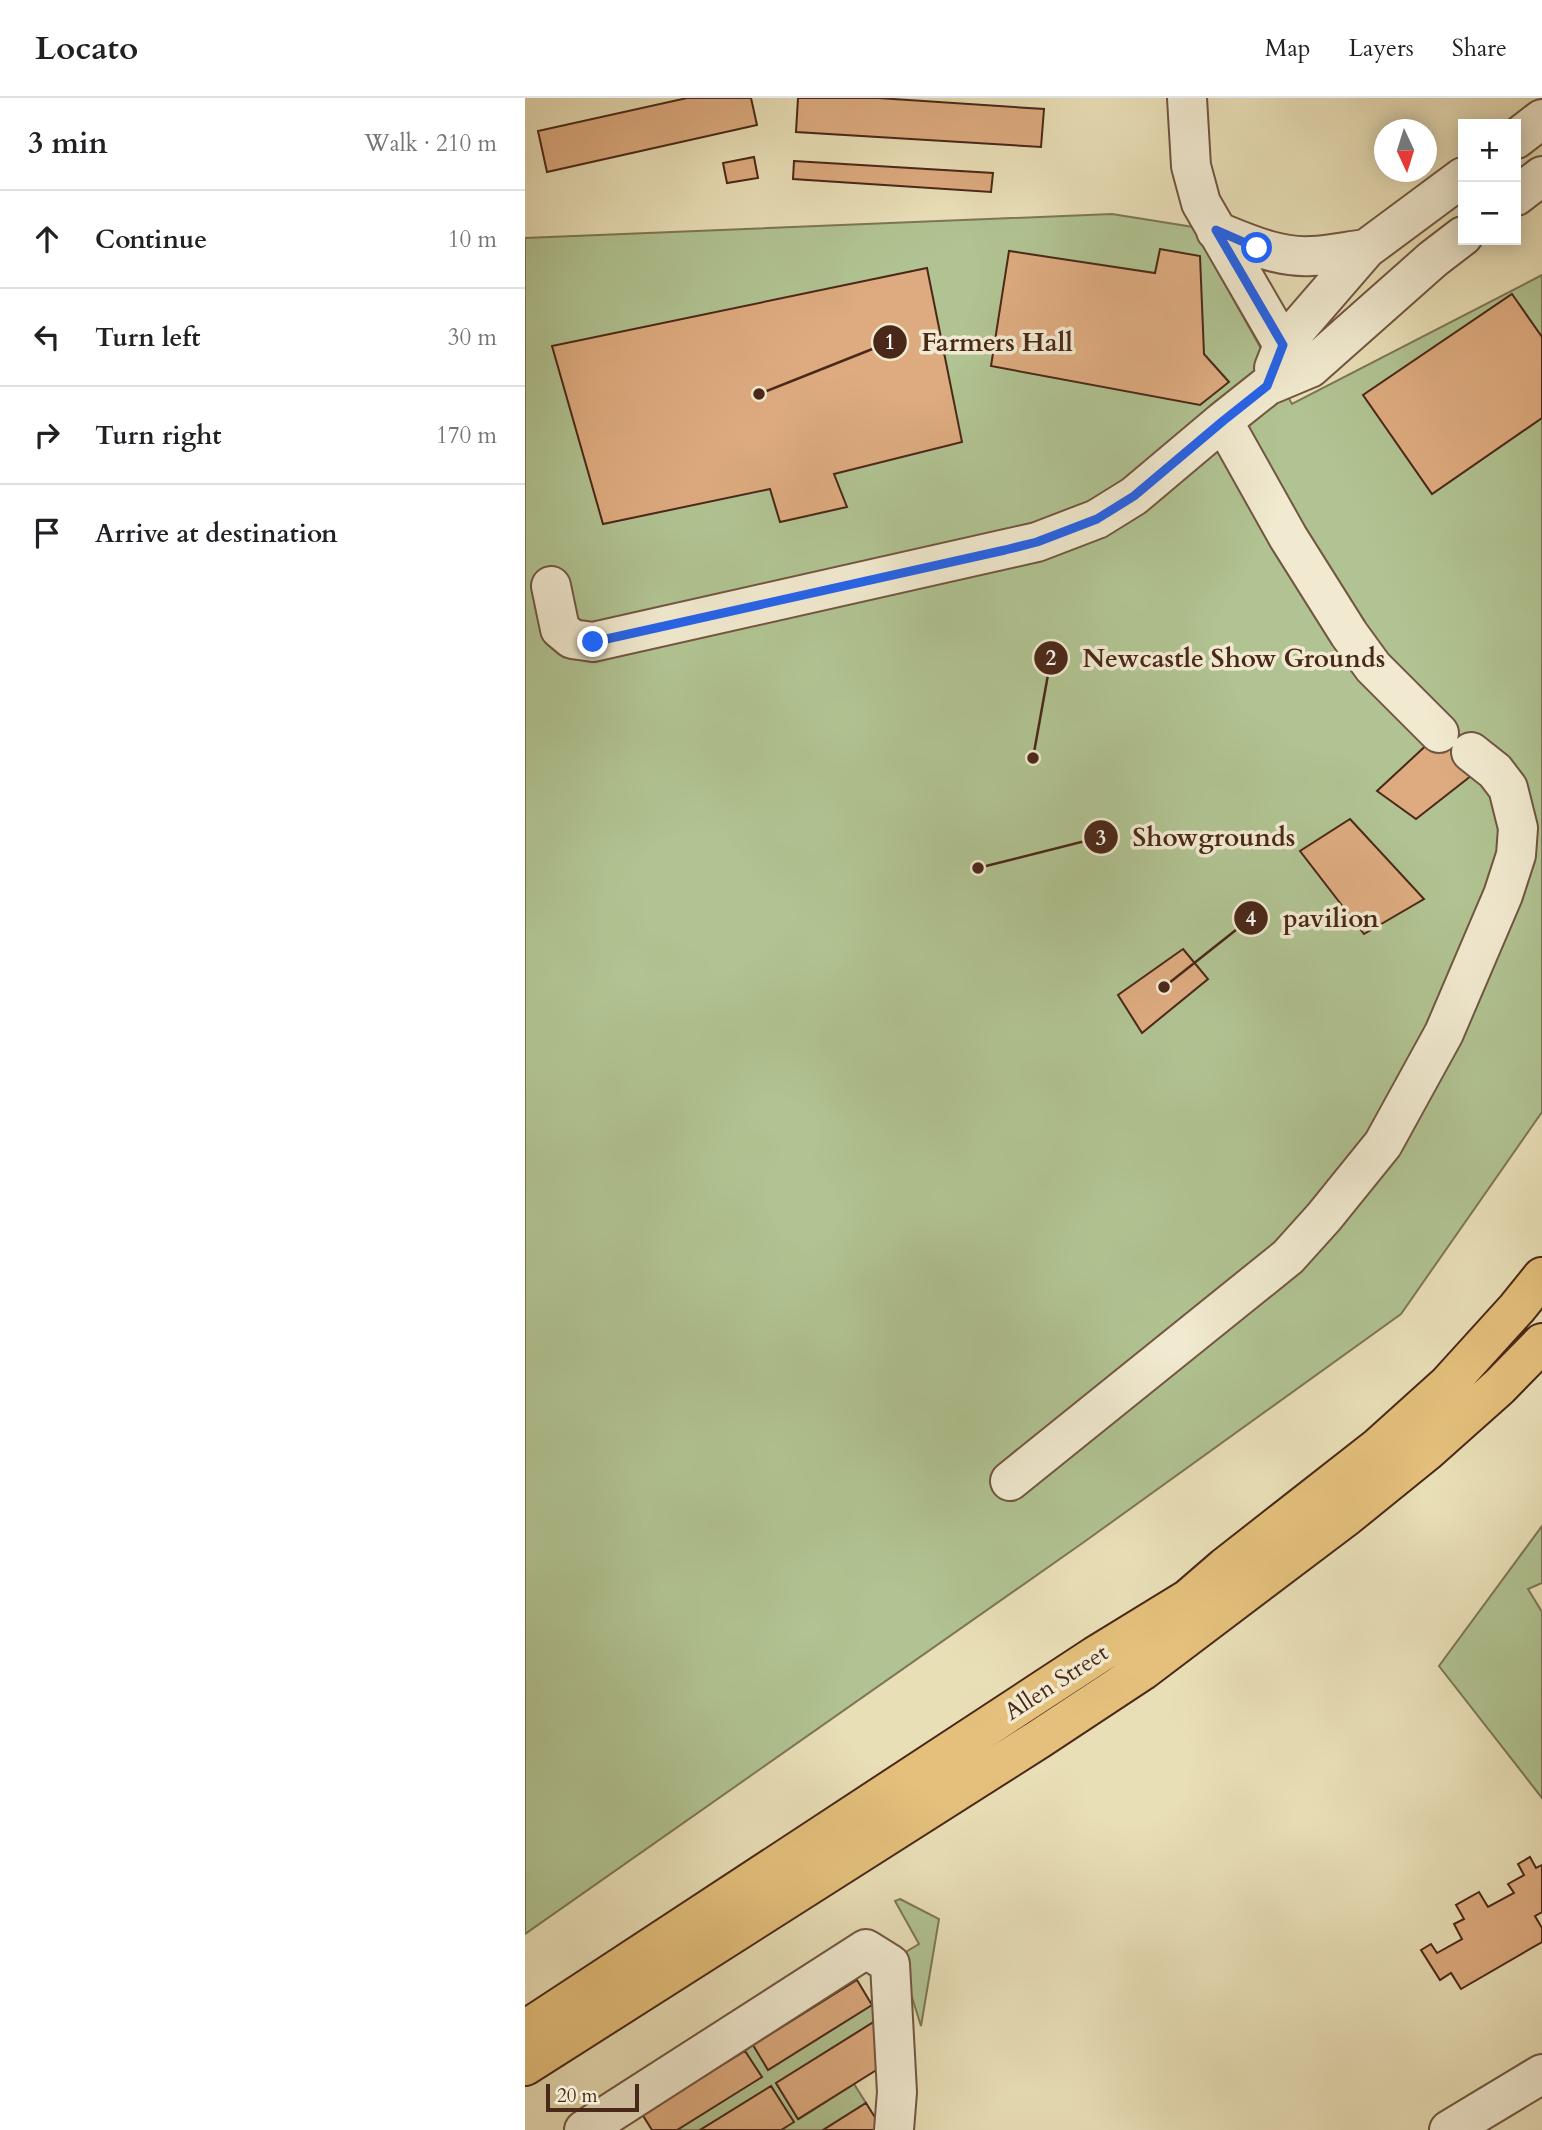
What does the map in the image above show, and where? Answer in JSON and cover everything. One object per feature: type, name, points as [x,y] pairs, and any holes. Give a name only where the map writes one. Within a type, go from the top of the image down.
[{"type":"main road","name":"Allen Street","points":[[525,2030],[1095,1656],[1188,1599],[1377,1448],[1448,1384],[1542,1278]]},
{"type":"main road","name":"Allen Street","points":[[525,2066],[1142,1671],[1347,1516],[1426,1452],[1499,1387],[1542,1343]]},
{"type":"street","points":[[1187,98],[1191,166],[1201,203],[1296,356]]},
{"type":"street","points":[[1521,135],[1542,119]]},
{"type":"street","points":[[1521,192],[1542,176]]},
{"type":"street","points":[[1296,356],[1366,249],[1458,181]]},
{"type":"street","points":[[1216,230],[1257,248],[1283,254],[1310,256],[1366,249]]},
{"type":"street","points":[[551,586],[560,629],[572,639],[593,642],[1026,545],[1097,519],[1134,496],[1267,386],[1296,356],[1458,240]]},
{"type":"street","points":[[1223,421],[1288,537],[1349,634],[1373,667],[1439,733]]},
{"type":"street","points":[[1010,1481],[1288,1257],[1383,1144],[1444,1033],[1503,895],[1516,855],[1518,828],[1508,788],[1495,771],[1471,752]]},
{"type":"street","points":[[584,2130],[866,1949],[890,1964],[897,2092],[894,2130]]},
{"type":"street","points":[[1449,2130],[1542,2074]]},
{"type":"green space","points":[[1112,214],[1193,227],[1292,404],[1542,275],[1542,1112],[1401,1314],[1084,1542],[525,1934],[525,238]]},
{"type":"green space","points":[[1542,1526],[1542,1583],[1528,1589],[1542,1612],[1542,1798],[1439,1666]]},
{"type":"green space","points":[[900,1899],[939,1919],[921,2026],[899,1956],[919,1944],[895,1901]]},
{"type":"green space","points":[[872,2005],[880,2018],[776,2083],[799,2119],[854,2084],[866,2103],[823,2130],[781,2130],[793,2122],[771,2086],[700,2130],[677,2130],[761,2077],[745,2051],[753,2045],[769,2069]]},
{"type":"building","points":[[687,98],[751,98],[757,125],[547,172],[538,131]]},
{"type":"building","points":[[798,98],[878,98],[1044,109],[1041,147],[796,132]]},
{"type":"building","points":[[754,157],[758,178],[727,183],[723,163]]},
{"type":"building","points":[[794,161],[993,173],[991,192],[793,179]]},
{"type":"building","points":[[1160,249],[1200,256],[1204,354],[1229,382],[1200,405],[991,366],[1009,251],[1155,273]]},
{"type":"building","points":[[927,268],[962,442],[834,474],[847,507],[780,522],[770,489],[603,524],[552,346]]},
{"type":"building","points":[[1512,294],[1542,337],[1542,418],[1432,494],[1363,395]]},
{"type":"building","points":[[1446,727],[1485,765],[1416,819],[1377,791]]},
{"type":"building","points":[[1350,819],[1424,899],[1364,934],[1300,851]]},
{"type":"building","points":[[1183,949],[1208,979],[1142,1033],[1118,995]]},
{"type":"building","points":[[1530,1857],[1536,1868],[1542,1865],[1542,1912],[1535,1916],[1542,1928],[1542,1942],[1461,1989],[1451,1973],[1440,1980],[1421,1950],[1431,1944],[1437,1953],[1462,1939],[1454,1924],[1464,1919],[1456,1905],[1479,1892],[1488,1907],[1514,1893],[1508,1884],[1524,1875],[1518,1864]]},
{"type":"building","points":[[857,1980],[872,2005],[768,2070],[753,2045]]},
{"type":"building","points":[[880,2018],[902,2054],[798,2119],[776,2083]]},
{"type":"building","points":[[745,2051],[762,2077],[677,2130],[652,2130],[642,2114]]},
{"type":"building","points":[[771,2086],[794,2122],[781,2130],[700,2130]]},
{"type":"building","points":[[866,2103],[883,2130],[823,2130]]},
{"type":"place","name":"Farmers Hall","points":[[759,394]]},
{"type":"place","name":"Newcastle Show Grounds","points":[[1033,758]]},
{"type":"place","name":"Showgrounds","points":[[978,868]]},
{"type":"place","name":"pavilion","points":[[1164,987]]},
{"type":"route","points":[[593,642],[1005,550],[1037,542],[1097,519],[1134,496],[1267,386],[1283,345],[1216,230],[1257,248]]}]
